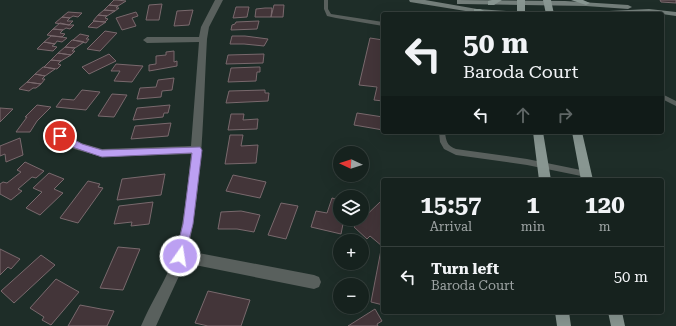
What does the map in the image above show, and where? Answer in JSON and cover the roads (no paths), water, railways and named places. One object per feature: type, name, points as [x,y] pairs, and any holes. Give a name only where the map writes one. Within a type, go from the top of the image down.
[{"type":"main road","points":[[414,0],[477,11],[492,12]]},
{"type":"main road","points":[[433,0],[494,2],[547,1],[586,3],[615,5],[656,12]]},
{"type":"main road","points":[[575,0],[586,3]]},
{"type":"main road","points":[[547,1],[550,12]]},
{"type":"main road","points":[[664,13],[676,14]]},
{"type":"main road","points":[[538,134],[545,178]]},
{"type":"main road","points":[[577,134],[587,177]]},
{"type":"main road","points":[[562,314],[564,326]]},
{"type":"main road","points":[[616,314],[618,326]]},
{"type":"street","points":[[148,326],[180,256],[188,224],[197,150],[203,39],[205,27],[219,1]]},
{"type":"street","points":[[147,40],[203,39]]},
{"type":"street","points":[[60,136],[78,146],[102,154],[197,150]]},
{"type":"street","points":[[180,256],[314,282]]},
{"type":"lane","points":[[326,0],[326,9],[329,15],[381,24]]},
{"type":"lane","points":[[664,97],[676,104]]},
{"type":"lane","points":[[442,134],[443,144],[450,151],[543,165],[587,177]]}]
